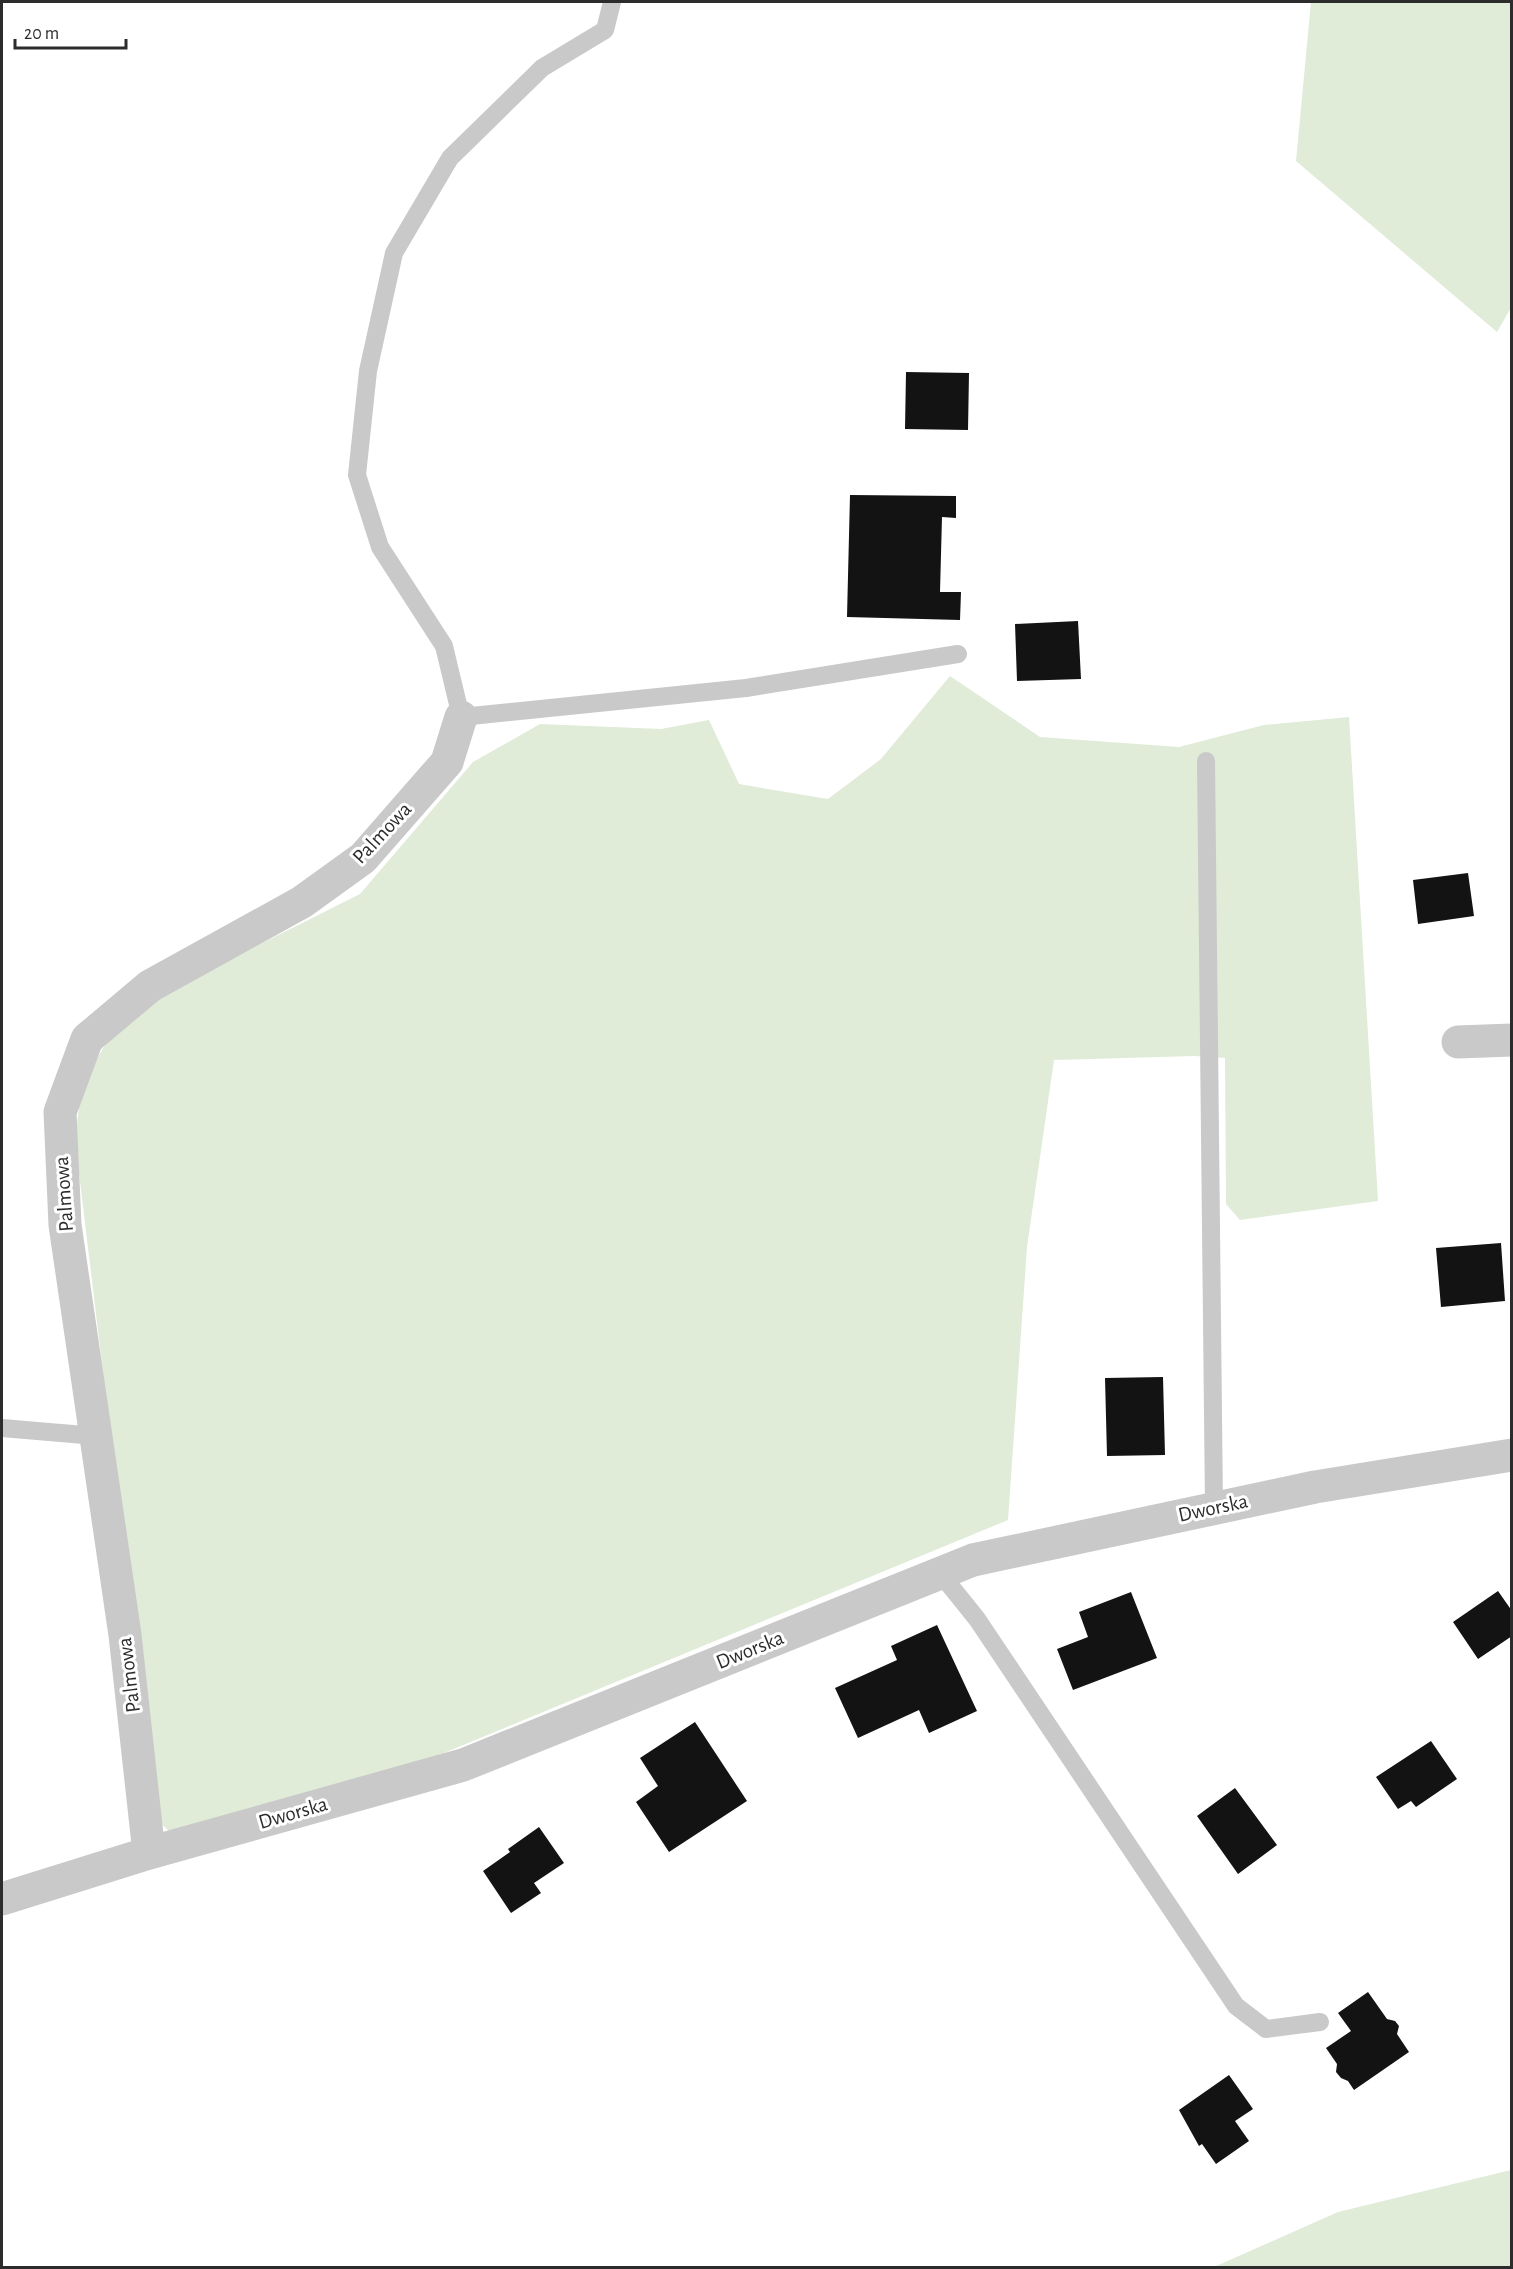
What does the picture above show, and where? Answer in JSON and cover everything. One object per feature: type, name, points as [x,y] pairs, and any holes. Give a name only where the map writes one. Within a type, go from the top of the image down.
[{"type":"street","name":"Palmowa","points":[[149,1853],[125,1635],[65,1225],[60,1112],[87,1039],[150,986],[302,902],[363,858],[447,762],[461,717]]},
{"type":"street","points":[[1458,1042],[1512,1040]]},
{"type":"street","name":"Dworska","points":[[2,1899],[149,1853],[463,1765],[973,1560],[1315,1487],[1512,1455]]},
{"type":"lane","points":[[612,2],[605,30],[542,68],[450,158],[394,253],[368,370],[357,475],[380,547],[444,646],[461,717],[746,688],[958,654]]},
{"type":"lane","points":[[1206,760],[1214,1507]]},
{"type":"lane","points":[[2,1428],[96,1436]]},
{"type":"lane","points":[[940,1573],[977,1619],[1236,2006],[1266,2029],[1320,2022]]},
{"type":"green space","points":[[1311,2],[1511,2],[1512,306],[1497,332],[1296,161]]},
{"type":"green space","points":[[950,676],[1040,737],[1179,747],[1264,725],[1349,717],[1378,1201],[1240,1220],[1226,1204],[1225,1058],[1195,1056],[1054,1060],[1027,1247],[1008,1520],[393,1774],[171,1833],[157,1820],[75,1140],[82,1083],[120,1021],[201,974],[360,894],[473,762],[540,724],[661,729],[709,720],[739,784],[828,799],[881,759]]},
{"type":"green space","points":[[1511,2170],[1511,2267],[1214,2267],[1338,2212]]},
{"type":"building","points":[[906,372],[969,373],[968,430],[905,429]]},
{"type":"building","points":[[850,495],[956,496],[956,518],[942,517],[940,592],[961,592],[960,620],[847,617]]},
{"type":"building","points":[[1078,621],[1081,679],[1017,681],[1015,624]]},
{"type":"building","points":[[1468,873],[1474,916],[1418,924],[1413,880]]},
{"type":"building","points":[[1501,1243],[1505,1301],[1441,1307],[1436,1248]]},
{"type":"building","points":[[1163,1377],[1165,1455],[1107,1456],[1105,1378]]},
{"type":"building","points":[[1498,1591],[1512,1611],[1512,1636],[1478,1659],[1453,1622]]},
{"type":"building","points":[[1131,1592],[1157,1658],[1073,1690],[1057,1649],[1088,1637],[1079,1612]]},
{"type":"building","points":[[937,1625],[977,1711],[929,1733],[919,1710],[858,1738],[835,1688],[897,1660],[891,1646]]},
{"type":"building","points":[[695,1722],[747,1801],[669,1852],[636,1802],[658,1786],[640,1758]]},
{"type":"building","points":[[1431,1741],[1457,1779],[1416,1807],[1411,1801],[1398,1809],[1376,1777]]},
{"type":"building","points":[[1235,1788],[1277,1845],[1238,1874],[1197,1816]]},
{"type":"building","points":[[539,1827],[564,1863],[534,1883],[541,1893],[511,1913],[483,1871],[510,1852],[508,1849]]},
{"type":"building","points":[[1368,1992],[1387,2019],[1395,2021],[1399,2026],[1397,2034],[1409,2052],[1354,2090],[1348,2081],[1336,2072],[1337,2064],[1326,2048],[1351,2031],[1338,2013]]},
{"type":"building","points":[[1229,2075],[1253,2109],[1235,2121],[1249,2141],[1216,2164],[1202,2144],[1199,2146],[1179,2110]]}]
